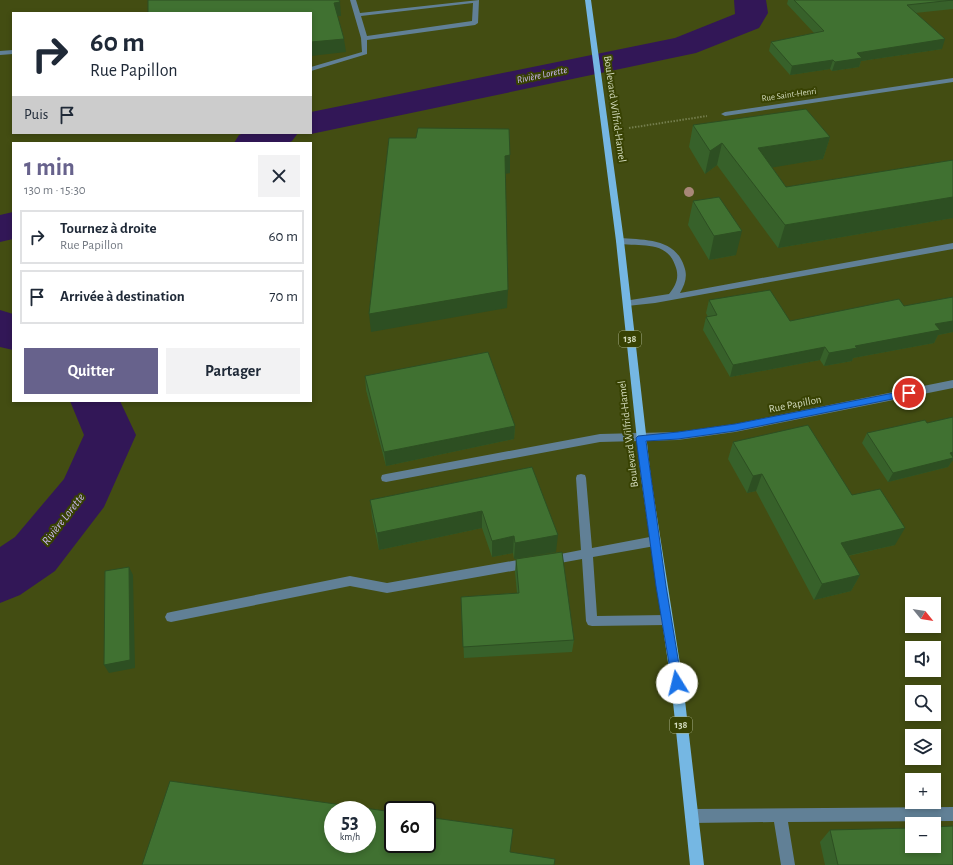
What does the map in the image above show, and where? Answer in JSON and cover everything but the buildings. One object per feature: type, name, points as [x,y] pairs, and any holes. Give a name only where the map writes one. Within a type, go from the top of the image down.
[{"type":"main road","name":"Boulevard Wilfrid-Hamel","points":[[588,0],[620,241],[641,438],[666,620],[677,683],[697,865]]},
{"type":"street","points":[[312,69],[365,53],[364,38],[353,0]]},
{"type":"street","points":[[357,15],[476,1],[476,23],[364,38]]},
{"type":"street","points":[[0,53],[12,52]]},
{"type":"street","name":"Rue Saint-Henri","points":[[724,114],[953,80]]},
{"type":"street","points":[[620,241],[657,244],[670,249],[676,255],[682,271],[682,282],[672,297]]},
{"type":"street","points":[[627,303],[672,297],[953,246]]},
{"type":"street","name":"Rue Papillon","points":[[386,478],[600,438],[678,436],[735,428],[953,384]]},
{"type":"street","points":[[581,478],[592,622],[666,620]]},
{"type":"street","points":[[171,617],[350,581],[387,588],[655,541]]},
{"type":"street","points":[[692,816],[953,814]]},
{"type":"street","points":[[780,815],[788,865]]},
{"type":"path","points":[[629,128],[724,114]]},
{"type":"waterway","name":"Rivière Lorette","points":[[312,123],[684,46],[747,21],[752,13],[750,0]]},
{"type":"waterway","name":"Rivière Lorette","points":[[256,142],[276,134]]},
{"type":"waterway","name":"Rivière Lorette","points":[[0,229],[12,225]]},
{"type":"waterway","name":"Rivière Lorette","points":[[0,326],[12,333]]},
{"type":"waterway","name":"Rivière Lorette","points":[[0,578],[35,554],[85,492],[110,435],[95,402]]},
{"type":"route","points":[[677,683],[661,586],[641,438],[678,436],[735,428],[909,393]]}]
